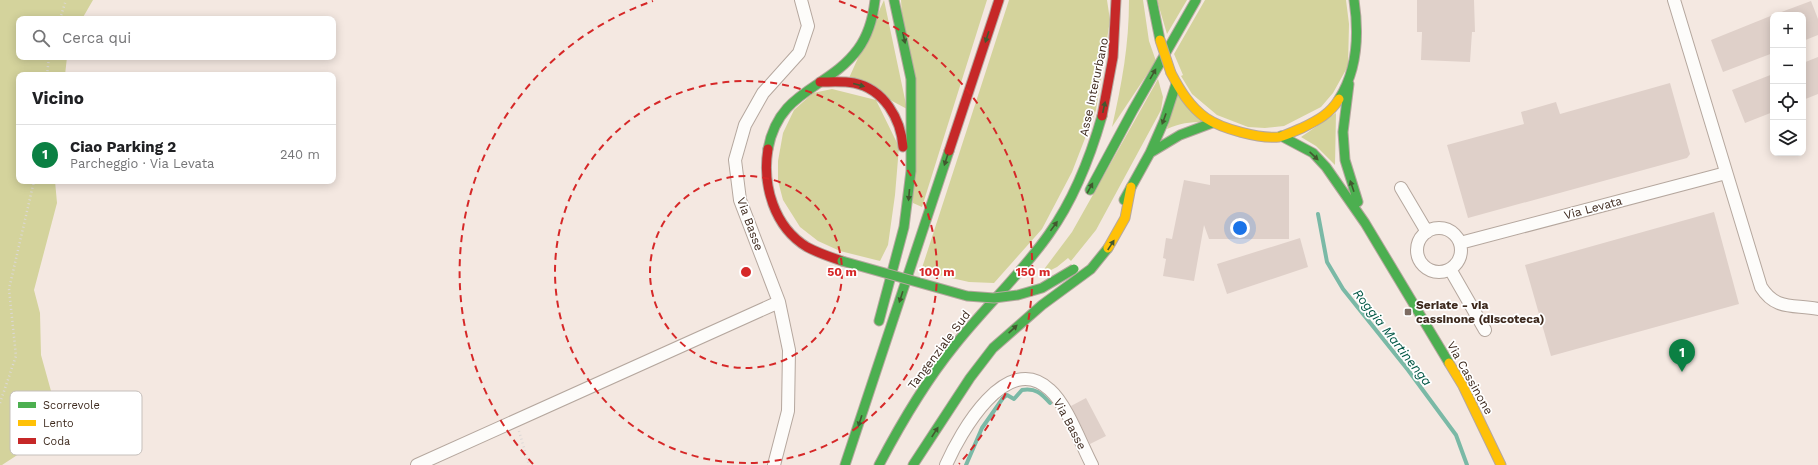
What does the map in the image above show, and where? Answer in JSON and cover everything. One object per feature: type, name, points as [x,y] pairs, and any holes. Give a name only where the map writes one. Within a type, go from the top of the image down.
[{"type":"main road","points":[[875,0],[875,14],[870,31],[859,50],[842,66],[804,92],[788,106],[774,126],[767,150],[765,174],[770,197],[779,218],[792,234],[803,244],[818,253],[967,296],[994,298],[1018,295],[1042,288],[1061,278],[1077,266]]},
{"type":"main road","points":[[877,328],[904,227],[909,199],[912,119],[911,79],[894,0]]},
{"type":"main road","points":[[845,465],[999,0]]},
{"type":"main road","name":"Asse Interurbano","points":[[1031,258],[1058,220],[1079,183],[1092,151],[1103,113],[1111,74],[1116,34],[1116,0]]},
{"type":"main road","name":"Via Cassinone","points":[[1152,0],[1160,40],[1176,84],[1191,104],[1212,123],[1229,131],[1248,135],[1281,136],[1315,123],[1333,108],[1349,84]]},
{"type":"main road","points":[[1086,196],[1196,0]]},
{"type":"main road","name":"Via Cassinone","points":[[1354,0],[1358,25],[1357,50],[1349,84],[1344,132],[1345,160],[1350,182],[1365,223]]},
{"type":"main road","points":[[1358,25],[1364,6]]},
{"type":"main road","points":[[820,82],[863,85],[886,102],[895,114],[900,126],[903,144],[895,260]]},
{"type":"main road","points":[[1116,214],[1150,153],[1164,121],[1176,84]]},
{"type":"main road","points":[[1150,153],[1169,140],[1191,129],[1212,123]]},
{"type":"main road","name":"Via Cassinone","points":[[1281,136],[1313,153],[1326,168],[1365,223],[1463,386],[1501,465]]},
{"type":"main road","points":[[914,465],[970,378],[992,348],[1042,305],[1091,269],[1105,253],[1126,218],[1131,187]]},
{"type":"main road","points":[[1031,258],[1054,245]]},
{"type":"main road","name":"Tangenziale Sud","points":[[879,465],[913,406],[938,368],[967,330],[1031,258]]},
{"type":"main road","points":[[838,465],[844,438]]},
{"type":"street","name":"Via Basse","points":[[774,465],[788,411],[789,350],[779,302],[740,200],[735,160],[745,125],[763,93],[799,53],[808,26],[801,0]]},
{"type":"street","points":[[1674,0],[1761,287],[1767,296],[1776,303],[1818,309]]},
{"type":"street","name":"Via Levata","points":[[1460,243],[1726,174]]},
{"type":"street","points":[[1401,188],[1427,232]]},
{"type":"street","points":[[1440,228],[1447,229],[1458,237],[1460,243],[1460,258],[1450,269],[1443,271],[1435,271],[1423,264],[1418,250],[1420,240],[1427,232],[1440,228]]},
{"type":"street","points":[[1450,269],[1485,330]]},
{"type":"street","points":[[417,465],[779,302]]},
{"type":"street","name":"Via Basse","points":[[946,465],[971,419],[998,389],[1014,382],[1029,378],[1040,382],[1051,390],[1061,403],[1092,465]]},
{"type":"path","points":[[61,16],[66,0]]},
{"type":"path","points":[[47,72],[48,60]]},
{"type":"path","points":[[0,403],[16,356],[9,289],[33,184]]},
{"type":"path","points":[[515,420],[529,465]]},
{"type":"shaded area","points":[[0,0],[93,0],[84,16],[16,16],[16,60],[67,60],[65,72],[16,72],[16,184],[55,184],[57,203],[34,290],[40,313],[41,355],[51,391],[10,391],[10,455],[17,455],[0,465]]},
{"type":"shaded area","points":[[884,0],[907,109],[849,78]]},
{"type":"shaded area","points":[[901,0],[987,0],[922,207],[913,203]]},
{"type":"shaded area","points":[[1009,0],[1107,0],[1110,20],[1096,110],[1072,172],[1042,229],[994,283],[969,282],[921,271]]},
{"type":"shaded area","points":[[1129,0],[1143,0],[1149,41],[1156,61],[1112,127],[1124,64],[1128,33]]},
{"type":"shaded area","points":[[1157,0],[1187,0],[1167,34]]},
{"type":"shaded area","points":[[1205,0],[1346,0],[1349,24],[1348,66],[1333,93],[1321,107],[1284,126],[1265,128],[1248,127],[1217,115],[1192,94],[1181,76],[1183,75],[1174,54]]},
{"type":"shaded area","points":[[1158,79],[1163,97],[1161,110],[1096,230],[1071,261],[1068,258],[1057,267],[1039,276],[1072,232]]},
{"type":"shaded area","points":[[832,89],[876,100],[899,147],[895,195],[888,245],[880,261],[840,251],[818,241],[800,227],[783,200],[778,181],[778,161],[783,133],[794,110],[813,93]]},
{"type":"shaded area","points":[[1177,95],[1204,122],[1185,123],[1167,129]]},
{"type":"shaded area","points":[[1336,113],[1335,165],[1316,146],[1301,137]]},
{"type":"building","points":[[1417,0],[1474,0],[1475,32],[1472,32],[1470,62],[1421,60],[1422,32],[1417,32]]},
{"type":"building","points":[[1811,1],[1818,19],[1818,35],[1806,40],[1806,12],[1781,12]]},
{"type":"building","points":[[1770,16],[1770,54],[1723,72],[1711,40]]},
{"type":"building","points":[[1818,57],[1818,94],[1806,99],[1806,84],[1806,62]]},
{"type":"building","points":[[1770,75],[1770,113],[1745,123],[1732,90]]},
{"type":"building","points":[[1670,83],[1690,154],[1687,158],[1468,218],[1447,145],[1524,124],[1521,112],[1556,102],[1560,114]]},
{"type":"building","points":[[1210,175],[1289,175],[1289,239],[1209,239],[1204,225],[1194,281],[1163,276],[1166,259],[1163,258],[1166,238],[1172,239],[1184,180],[1210,185]]},
{"type":"building","points":[[1714,212],[1739,304],[1551,356],[1525,265]]},
{"type":"building","points":[[1300,238],[1308,267],[1227,294],[1217,264]]},
{"type":"building","points":[[1086,398],[1106,436],[1090,444],[1071,406]]},
{"type":"waterway","name":"Roggia Martinenga","points":[[1318,214],[1327,262],[1343,289],[1408,370],[1456,435],[1467,465]]},
{"type":"waterway","points":[[966,465],[982,428],[1003,398],[1007,395],[1014,399],[1022,390],[1031,390],[1041,394],[1050,403]]},
{"type":"traffic: fast","points":[[768,149],[774,129],[782,114],[793,102],[846,63],[858,49],[870,26],[875,0]]},
{"type":"traffic: fast","points":[[879,321],[904,227],[911,171],[911,79],[894,0]]},
{"type":"traffic: fast","points":[[1152,0],[1160,40]]},
{"type":"traffic: fast","points":[[1090,190],[1133,110],[1196,0]]},
{"type":"traffic: fast","points":[[1339,99],[1350,76],[1356,51],[1356,12],[1354,0]]},
{"type":"traffic: fast","points":[[1124,200],[1150,153],[1164,121],[1176,84]]},
{"type":"traffic: fast","points":[[1349,84],[1343,132],[1345,160],[1358,202]]},
{"type":"traffic: fast","points":[[879,465],[914,403],[944,359],[1027,263],[1058,221],[1074,192],[1087,163],[1102,116]]},
{"type":"traffic: fast","points":[[1150,153],[1180,135],[1212,123]]},
{"type":"traffic: fast","points":[[1281,136],[1313,153],[1326,167],[1365,223],[1449,363]]},
{"type":"traffic: fast","points":[[845,465],[949,151]]},
{"type":"traffic: fast","points":[[913,465],[970,378],[993,348],[1042,305],[1091,269],[1108,248]]},
{"type":"traffic: fast","points":[[842,261],[967,296],[994,298],[1018,295],[1042,288],[1074,269]]},
{"type":"traffic: slow","points":[[1160,40],[1171,73]]},
{"type":"traffic: slow","points":[[1171,73],[1182,92],[1200,114],[1221,126],[1252,135],[1279,137],[1288,134],[1328,113],[1339,99]]},
{"type":"traffic: slow","points":[[1108,248],[1125,218],[1131,187]]},
{"type":"traffic: slow","points":[[1449,363],[1463,386],[1501,465]]},
{"type":"traffic: jam","points":[[949,151],[999,0]]},
{"type":"traffic: jam","points":[[1102,116],[1113,57],[1116,0]]},
{"type":"traffic: jam","points":[[820,82],[854,83],[865,86],[874,92],[882,99],[895,116],[902,136],[903,147]]},
{"type":"traffic: jam","points":[[768,149],[767,177],[769,191],[773,204],[786,228],[796,239],[807,247],[842,261]]},
{"type":"place","name":"Seriate - via cassinone (discoteca)","points":[[1408,312]]},
{"type":"place","name":"Ciao Parking 2","points":[[1682,372]]}]
